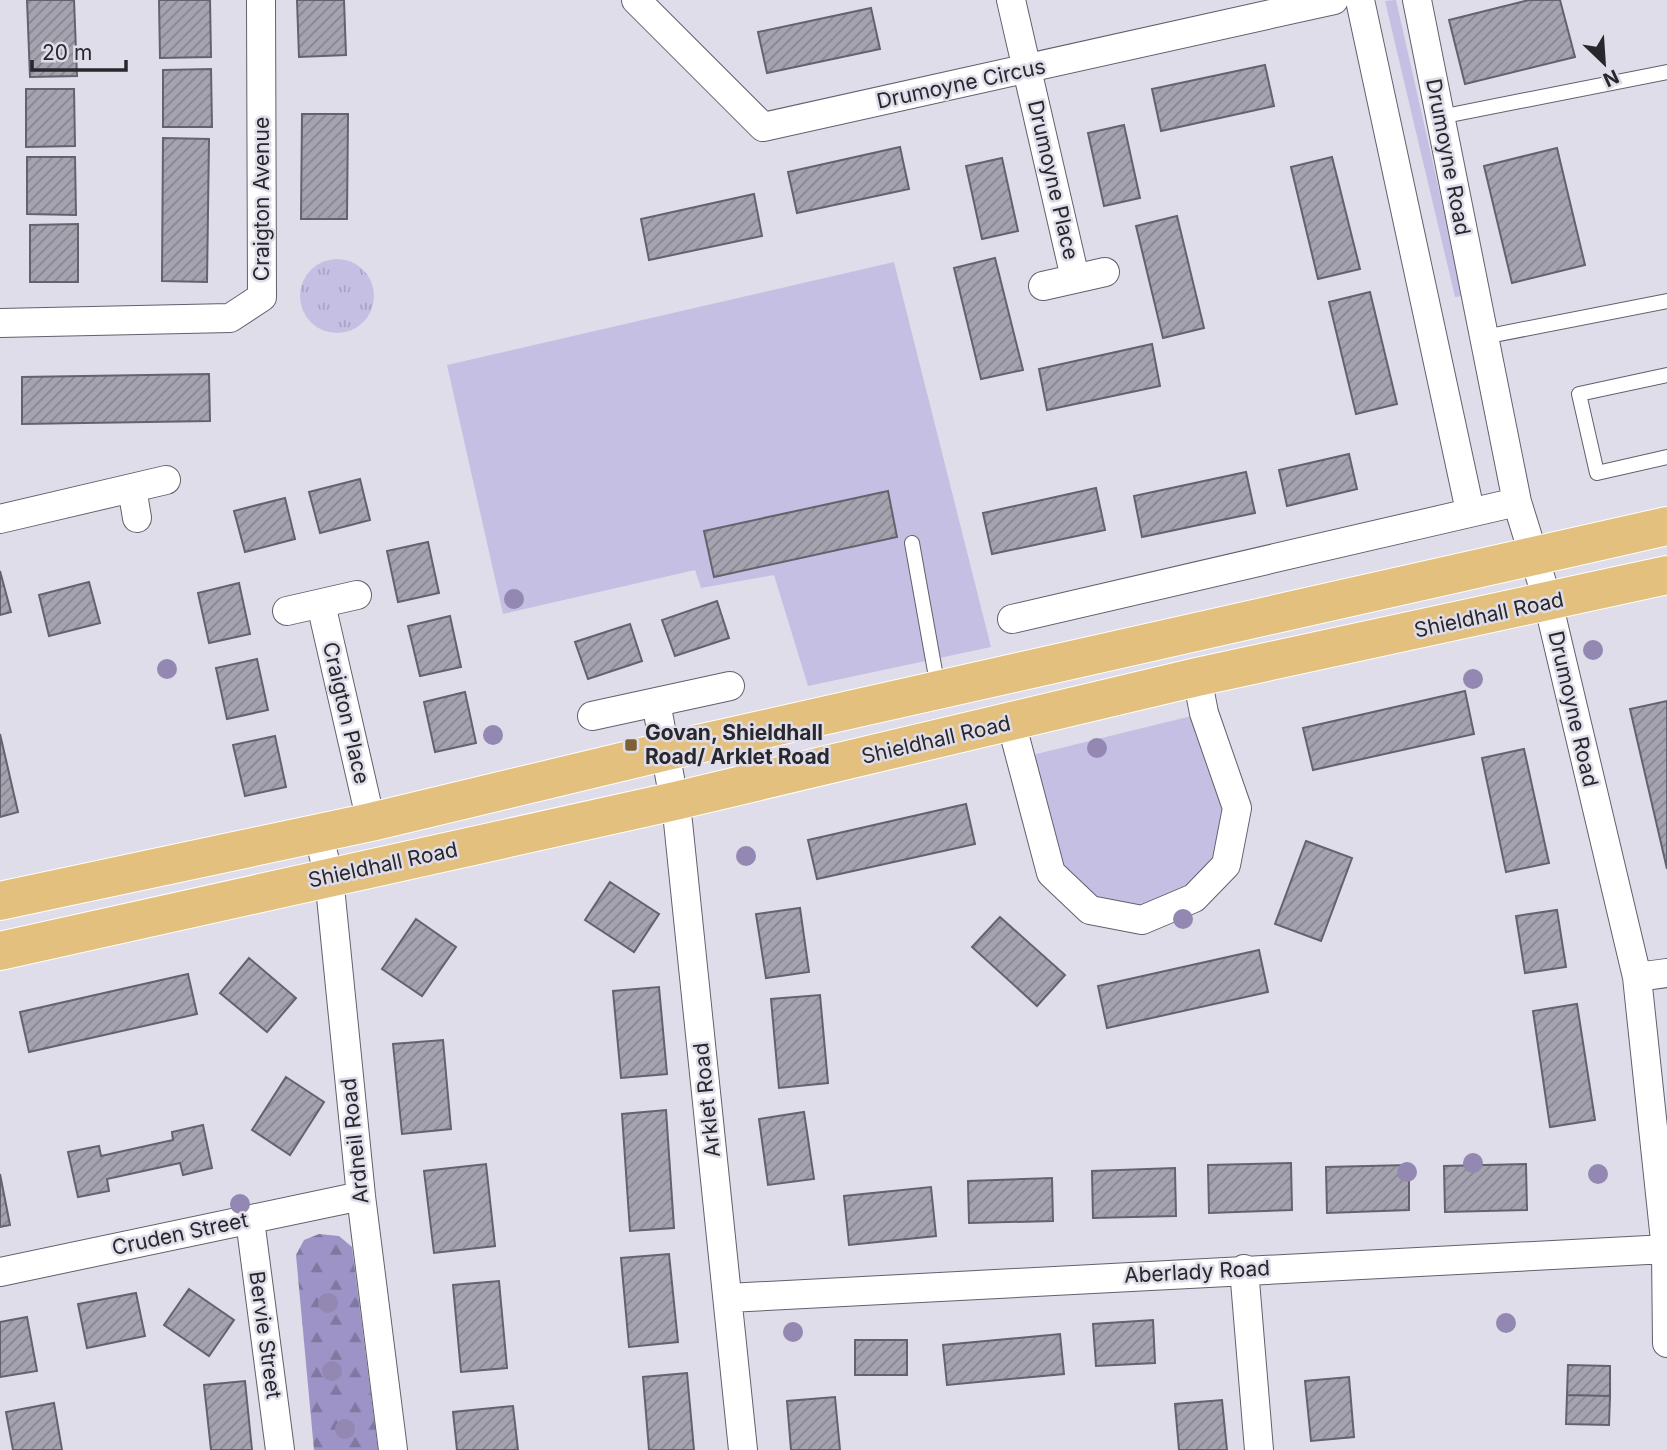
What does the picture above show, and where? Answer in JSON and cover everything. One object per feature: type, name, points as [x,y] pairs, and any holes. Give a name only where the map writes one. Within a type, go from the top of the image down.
[{"type":"main road","points":[[1,900],[372,822],[667,751],[1535,558],[1667,526]]},
{"type":"main road","name":"Shieldhall Road","points":[[0,951],[675,802],[1197,677],[1667,575]]},
{"type":"street","name":"Craigton Avenue","points":[[0,323],[230,318],[262,298],[261,0]]},
{"type":"street","name":"Drumoyne Circus","points":[[636,0],[763,127],[1334,0]]},
{"type":"street","name":"Drumoyne Place","points":[[1011,0],[1075,278]]},
{"type":"street","points":[[1360,0],[1470,511]]},
{"type":"street","name":"Drumoyne Road","points":[[1417,0],[1517,502],[1548,602],[1637,977],[1666,1249],[1667,1343]]},
{"type":"street","name":"Drumoyne Place","points":[[1042,286],[1105,272]]},
{"type":"street","points":[[0,519],[166,480]]},
{"type":"street","points":[[132,488],[137,518]]},
{"type":"street","points":[[1012,619],[1517,502]]},
{"type":"street","points":[[287,611],[357,595]]},
{"type":"street","name":"Craigton Place","points":[[321,604],[372,822]]},
{"type":"street","points":[[1011,722],[1051,873],[1090,910],[1142,920],[1194,898],[1226,865],[1237,808],[1204,713],[1197,677]]},
{"type":"street","points":[[592,716],[730,686]]},
{"type":"street","name":"Arklet Road","points":[[656,702],[675,802],[743,1450]]},
{"type":"street","name":"Ardneil Road","points":[[318,833],[329,877],[360,1196],[393,1450]]},
{"type":"street","points":[[1637,977],[1667,973]]},
{"type":"street","name":"Cruden Street","points":[[0,1272],[360,1196]]},
{"type":"street","name":"Bervie Street","points":[[250,1220],[280,1450]]},
{"type":"street","name":"Aberlady Road","points":[[728,1298],[1666,1249]]},
{"type":"street","points":[[1244,1269],[1259,1450]]},
{"type":"lane","points":[[1440,117],[1667,72]]},
{"type":"lane","points":[[1484,337],[1667,301]]},
{"type":"lane","points":[[1667,375],[1580,394],[1597,473],[1667,457]]},
{"type":"lane","points":[[912,542],[938,690]]},
{"type":"green space","points":[[1396,0],[1463,296],[1455,297],[1385,1]]},
{"type":"green space","points":[[344,259],[364,269],[372,282],[372,310],[364,323],[351,331],[330,333],[310,323],[302,310],[300,289],[310,269],[323,261]]},
{"type":"green space","points":[[894,262],[991,647],[808,686],[774,575],[701,588],[695,570],[503,614],[447,365]]},
{"type":"green space","points":[[1204,713],[1237,808],[1226,865],[1142,920],[1090,910],[1051,873],[1020,758]]},
{"type":"green space","points":[[319,1234],[339,1236],[352,1247],[378,1450],[314,1450],[296,1255],[304,1240]]},
{"type":"building","points":[[27,0],[74,0],[77,76],[30,77]]},
{"type":"building","points":[[159,0],[210,0],[211,57],[160,58]]},
{"type":"building","points":[[297,0],[344,0],[346,55],[299,57]]},
{"type":"building","points":[[1529,0],[1560,0],[1575,57],[1465,84],[1449,20]]},
{"type":"building","points":[[871,8],[880,49],[767,73],[758,32]]},
{"type":"building","points":[[1265,65],[1274,106],[1161,131],[1152,89]]},
{"type":"building","points":[[211,69],[212,127],[163,127],[163,70]]},
{"type":"building","points":[[26,89],[74,89],[75,146],[26,147]]},
{"type":"building","points":[[302,114],[348,114],[347,219],[301,219]]},
{"type":"building","points":[[1124,125],[1140,198],[1104,206],[1088,133]]},
{"type":"building","points":[[163,138],[209,139],[207,282],[162,281]]},
{"type":"building","points":[[900,147],[909,189],[797,213],[788,172]]},
{"type":"building","points":[[1557,148],[1585,265],[1512,283],[1484,166]]},
{"type":"building","points":[[27,157],[75,157],[76,215],[27,214]]},
{"type":"building","points":[[1332,157],[1360,269],[1318,279],[1291,167]]},
{"type":"building","points":[[1002,158],[1018,231],[982,239],[966,166]]},
{"type":"building","points":[[754,194],[762,236],[649,260],[641,219]]},
{"type":"building","points":[[1177,216],[1204,328],[1163,338],[1136,226]]},
{"type":"building","points":[[78,224],[78,282],[30,282],[30,225]]},
{"type":"building","points":[[995,258],[1023,370],[981,379],[954,268]]},
{"type":"building","points":[[1370,292],[1397,404],[1356,414],[1329,302]]},
{"type":"building","points":[[1152,344],[1160,386],[1047,410],[1039,369]]},
{"type":"building","points":[[209,374],[210,421],[22,424],[22,377]]},
{"type":"building","points":[[1349,454],[1357,489],[1287,506],[1279,470]]},
{"type":"building","points":[[1246,472],[1255,513],[1142,537],[1134,496]]},
{"type":"building","points":[[360,479],[370,520],[320,533],[309,492]]},
{"type":"building","points":[[1096,488],[1105,530],[992,554],[983,513]]},
{"type":"building","points":[[888,491],[897,537],[714,577],[704,531]]},
{"type":"building","points":[[285,498],[295,539],[245,552],[234,511]]},
{"type":"building","points":[[428,542],[439,593],[398,602],[387,551]]},
{"type":"building","points":[[0,571],[11,612],[0,615]]},
{"type":"building","points":[[89,582],[100,623],[49,636],[39,595]]},
{"type":"building","points":[[239,583],[250,634],[209,643],[198,593]]},
{"type":"building","points":[[717,601],[729,638],[675,656],[662,620]]},
{"type":"building","points":[[450,616],[461,667],[420,676],[408,626]]},
{"type":"building","points":[[630,624],[642,661],[588,679],[575,642]]},
{"type":"building","points":[[257,659],[268,710],[227,719],[216,668]]},
{"type":"building","points":[[1465,691],[1474,734],[1313,770],[1303,728]]},
{"type":"building","points":[[465,692],[476,743],[435,752],[424,702]]},
{"type":"building","points":[[1667,701],[1667,869],[1630,709]]},
{"type":"building","points":[[0,734],[18,812],[0,817]]},
{"type":"building","points":[[275,736],[286,787],[245,796],[233,745]]},
{"type":"building","points":[[1524,749],[1549,863],[1506,872],[1482,758]]},
{"type":"building","points":[[966,804],[975,844],[817,879],[808,840]]},
{"type":"building","points":[[1306,841],[1352,858],[1321,941],[1275,924]]},
{"type":"building","points":[[610,882],[659,914],[634,952],[585,920]]},
{"type":"building","points":[[800,908],[809,972],[766,978],[756,914]]},
{"type":"building","points":[[1557,910],[1566,967],[1525,973],[1516,916]]},
{"type":"building","points":[[1000,917],[1065,975],[1037,1006],[972,947]]},
{"type":"building","points":[[416,919],[456,947],[422,996],[382,969]]},
{"type":"building","points":[[1259,950],[1268,992],[1107,1028],[1098,986]]},
{"type":"building","points":[[249,958],[296,998],[267,1032],[220,993]]},
{"type":"building","points":[[188,974],[197,1014],[29,1052],[20,1012]]},
{"type":"building","points":[[659,987],[667,1074],[621,1078],[613,991]]},
{"type":"building","points":[[820,995],[828,1083],[779,1088],[771,999]]},
{"type":"building","points":[[1577,1004],[1595,1120],[1550,1127],[1533,1011]]},
{"type":"building","points":[[443,1040],[451,1129],[402,1134],[393,1044]]},
{"type":"building","points":[[286,1077],[324,1102],[290,1155],[252,1130]]},
{"type":"building","points":[[666,1110],[674,1228],[630,1231],[622,1114]]},
{"type":"building","points":[[804,1112],[814,1179],[768,1185],[759,1119]]},
{"type":"building","points":[[203,1125],[212,1168],[183,1175],[180,1163],[107,1179],[109,1191],[78,1197],[68,1152],[99,1146],[101,1156],[173,1140],[172,1132]]},
{"type":"building","points":[[1291,1163],[1292,1210],[1209,1213],[1208,1165]]},
{"type":"building","points":[[486,1164],[495,1246],[434,1253],[424,1171]]},
{"type":"building","points":[[1526,1164],[1527,1210],[1445,1212],[1444,1166]]},
{"type":"building","points":[[1409,1165],[1409,1210],[1327,1213],[1326,1167]]},
{"type":"building","points":[[1175,1168],[1176,1216],[1093,1218],[1092,1171]]},
{"type":"building","points":[[0,1174],[10,1225],[0,1227]]},
{"type":"building","points":[[1052,1178],[1053,1221],[969,1223],[968,1181]]},
{"type":"building","points":[[931,1187],[936,1236],[849,1245],[844,1196]]},
{"type":"building","points":[[669,1254],[678,1342],[629,1347],[621,1258]]},
{"type":"building","points":[[499,1281],[507,1368],[461,1372],[453,1285]]},
{"type":"building","points":[[189,1289],[234,1320],[209,1356],[164,1325]]},
{"type":"building","points":[[136,1293],[145,1336],[87,1348],[78,1304]]},
{"type":"building","points":[[27,1317],[37,1371],[0,1377],[0,1322]]},
{"type":"building","points":[[1153,1320],[1155,1363],[1096,1366],[1093,1324]]},
{"type":"building","points":[[1060,1334],[1064,1374],[947,1385],[943,1345]]},
{"type":"building","points":[[855,1340],[907,1340],[907,1375],[855,1375]]},
{"type":"building","points":[[1568,1365],[1610,1366],[1610,1396],[1567,1395]]},
{"type":"building","points":[[687,1373],[694,1450],[649,1450],[643,1377]]},
{"type":"building","points":[[1349,1377],[1354,1437],[1311,1441],[1305,1381]]},
{"type":"building","points":[[245,1381],[252,1450],[211,1450],[204,1385]]},
{"type":"building","points":[[1567,1395],[1610,1396],[1609,1425],[1566,1424]]},
{"type":"building","points":[[835,1397],[840,1450],[791,1450],[787,1401]]},
{"type":"building","points":[[1222,1400],[1227,1450],[1179,1450],[1175,1404]]},
{"type":"building","points":[[54,1403],[62,1450],[13,1450],[6,1412]]},
{"type":"building","points":[[513,1406],[518,1450],[457,1450],[453,1412]]},
{"type":"place","name":"Govan, Shieldhall Road/ Arklet Road","points":[[631,745]]}]
